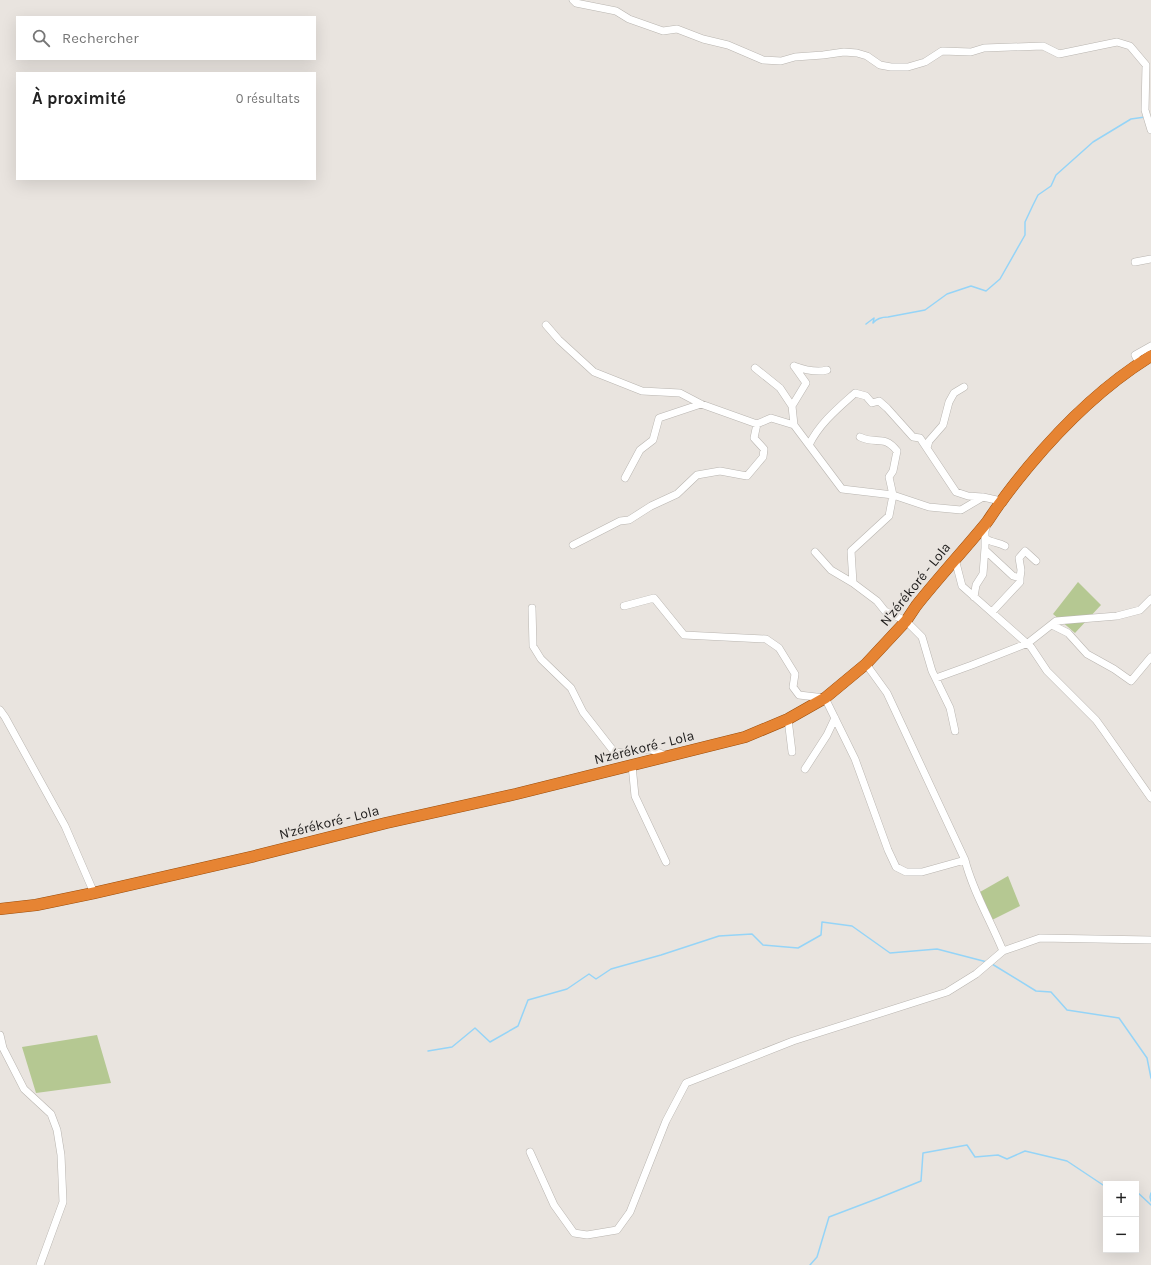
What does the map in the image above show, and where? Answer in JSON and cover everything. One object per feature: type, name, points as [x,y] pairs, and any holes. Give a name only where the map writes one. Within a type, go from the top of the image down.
[{"type":"highway","name":"N'zérékoré - Lola","points":[[0,909],[36,905],[94,893],[256,856],[386,823],[516,794],[744,737],[788,719],[825,698],[866,664],[906,621],[916,606],[988,521],[1001,501],[1029,466],[1063,428],[1093,399],[1147,359]]},
{"type":"street","points":[[573,0],[576,3],[616,11],[629,19],[663,31],[677,29],[703,39],[728,45],[763,60],[781,61],[795,57],[844,52],[868,56],[880,65],[891,67],[908,66],[925,62],[942,51],[971,52],[984,48],[1043,46],[1059,54],[1117,42],[1130,46],[1146,65],[1145,110],[1151,130]]},
{"type":"street","points":[[1135,262],[1151,259]]},
{"type":"street","points":[[546,325],[558,340],[594,372],[642,391],[680,393],[701,404],[757,424],[771,418],[794,425]]},
{"type":"street","points":[[1147,359],[1134,355],[1151,346]]},
{"type":"street","points":[[792,406],[806,383],[794,366],[806,370],[827,370]]},
{"type":"street","points":[[754,368],[780,388],[792,406],[794,425],[842,489],[893,495],[929,507],[961,510],[983,497]]},
{"type":"street","points":[[926,448],[929,441],[944,425],[949,402],[954,393],[964,387]]},
{"type":"street","points":[[809,446],[813,437],[824,422],[855,393],[866,396],[872,403],[879,401],[913,437],[920,438],[956,492],[968,496],[983,497],[1001,501]]},
{"type":"street","points":[[625,478],[640,450],[654,440],[659,418],[701,404]]},
{"type":"street","points":[[573,545],[620,521],[629,520],[651,506],[677,494],[696,475],[720,471],[747,476],[763,457],[764,449],[754,438],[757,424]]},
{"type":"street","points":[[853,583],[850,551],[889,516],[893,495],[889,477],[893,471],[897,451],[892,444],[883,440],[868,441],[860,437]]},
{"type":"street","points":[[974,597],[976,585],[983,574],[985,538],[988,521]]},
{"type":"street","points":[[985,538],[990,542],[995,542],[1005,546]]},
{"type":"street","points":[[985,550],[1013,576],[1020,578]]},
{"type":"street","points":[[815,552],[831,570],[853,583],[877,601],[885,611],[906,621],[922,637],[936,678],[950,708],[955,732]]},
{"type":"street","points":[[992,612],[1020,582],[1021,570],[1018,558],[1025,552],[1036,561]]},
{"type":"street","points":[[955,559],[962,586],[1031,646],[1047,671],[1096,720],[1151,798]]},
{"type":"street","points":[[624,606],[654,598],[684,635],[766,639],[779,648],[794,674],[793,687],[799,695],[825,698],[855,759],[888,850],[896,867],[906,872],[922,872],[966,860]]},
{"type":"street","points":[[936,678],[1028,644],[1056,622],[1117,616],[1140,610],[1151,599]]},
{"type":"street","points":[[532,608],[533,646],[541,659],[571,688],[583,712],[615,753],[650,749],[666,756]]},
{"type":"street","points":[[1052,625],[1068,633],[1087,654],[1114,669],[1131,681],[1151,657]]},
{"type":"street","points":[[866,664],[887,693],[966,860],[973,885],[1003,951]]},
{"type":"street","points":[[0,710],[65,826],[94,893]]},
{"type":"street","points":[[805,769],[827,735],[835,718]]},
{"type":"street","points":[[788,719],[792,752]]},
{"type":"street","points":[[632,765],[635,796],[666,862]]},
{"type":"street","points":[[530,1152],[554,1205],[574,1233],[587,1235],[617,1230],[630,1212],[666,1121],[686,1083],[793,1041],[947,992],[976,974],[1003,951],[1040,938],[1151,940]]},
{"type":"street","points":[[0,1035],[3,1048],[24,1090],[50,1114],[57,1130],[61,1155],[63,1202],[40,1265]]},
{"type":"green space","points":[[1078,582],[1101,605],[1075,633],[1053,614]]},
{"type":"green space","points":[[1008,876],[1020,906],[992,920],[980,892]]},
{"type":"green space","points":[[97,1035],[111,1083],[36,1093],[22,1047]]},
{"type":"waterway","points":[[866,324],[874,318],[873,323],[882,318],[925,310],[947,294],[971,286],[986,291],[1000,279],[1025,235],[1025,222],[1038,195],[1051,186],[1056,175],[1093,142],[1131,119],[1145,117]]},
{"type":"waterway","points":[[428,1051],[452,1047],[475,1028],[490,1042],[518,1026],[528,1000],[567,989],[589,974],[596,979],[611,969],[661,955],[719,936],[752,934],[763,945],[798,948],[821,935],[822,922],[852,926],[890,953],[937,949],[987,962]]},
{"type":"waterway","points":[[992,964],[1036,991],[1051,992],[1067,1010],[1119,1018],[1147,1058],[1151,1078]]},
{"type":"waterway","points":[[810,1265],[817,1257],[829,1217],[921,1181],[923,1153],[967,1145],[975,1157],[998,1155],[1007,1159],[1025,1151],[1067,1161],[1103,1185]]},
{"type":"waterway","points":[[1151,1193],[1151,1201]]},
{"type":"waterway","points":[[1139,1194],[1151,1205]]}]
